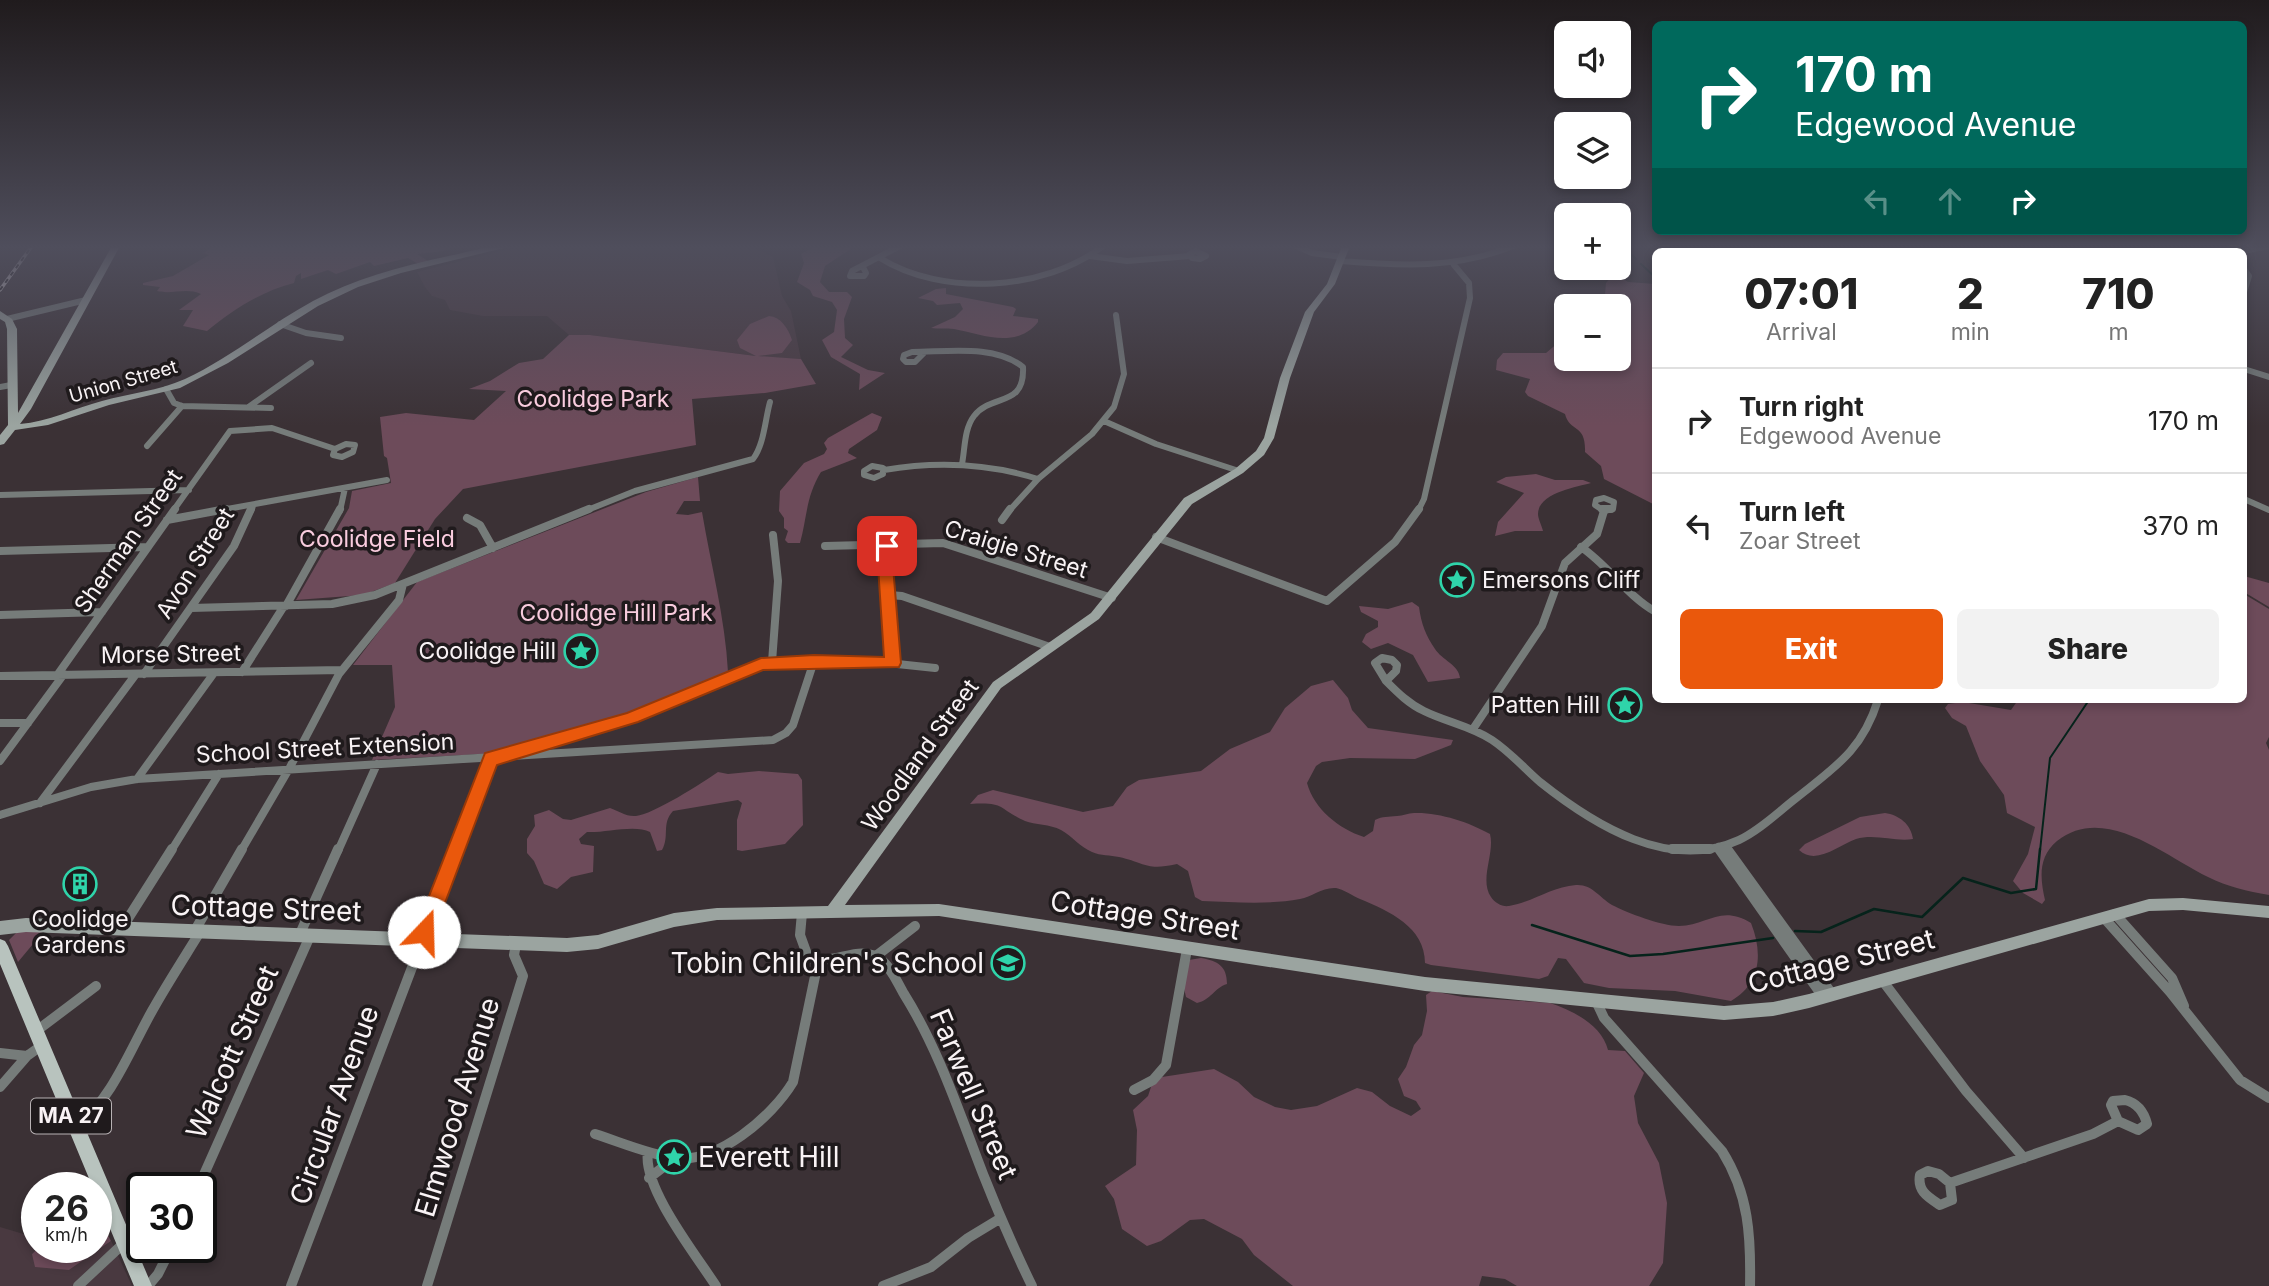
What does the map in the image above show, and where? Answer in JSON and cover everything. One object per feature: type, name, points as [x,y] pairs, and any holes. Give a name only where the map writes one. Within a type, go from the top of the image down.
[{"type":"main road","name":"MA 27","points":[[0,946],[34,1045],[76,1128],[124,1243],[146,1286]]},
{"type":"street","points":[[13,427],[5,386],[12,329],[3,317],[57,306]]},
{"type":"street","points":[[0,442],[13,427],[83,306]]},
{"type":"street","name":"Union Street","points":[[13,427],[31,426],[110,401],[166,389],[199,376],[312,306]]},
{"type":"street","name":"Woodland Street","points":[[832,912],[991,693],[1010,674],[1088,622],[1112,598],[1156,537],[1192,497],[1239,471],[1256,458],[1267,443],[1285,378],[1315,306]]},
{"type":"street","points":[[1156,537],[1327,601],[1394,543],[1413,520],[1424,499],[1468,306]]},
{"type":"street","points":[[1002,520],[1038,479],[1104,421],[1119,396],[1123,379],[1116,315]]},
{"type":"street","points":[[280,324],[311,334],[341,338]]},
{"type":"street","points":[[924,353],[1000,355],[1014,359],[1023,367],[1022,384],[1015,394],[973,416],[962,464]]},
{"type":"street","points":[[250,406],[311,362]]},
{"type":"street","points":[[2247,370],[2269,377]]},
{"type":"street","points":[[166,389],[174,402],[182,406],[271,408]]},
{"type":"street","points":[[191,608],[349,602],[403,584],[635,491],[753,459],[761,449],[761,435],[770,402]]},
{"type":"street","points":[[147,446],[182,406]]},
{"type":"street","points":[[1104,421],[1156,444],[1239,471]]},
{"type":"street","name":"Sherman Street","points":[[0,761],[29,723],[102,612],[230,430],[272,428],[335,449]]},
{"type":"street","points":[[884,470],[923,464],[962,464],[1008,470],[1038,479]]},
{"type":"street","points":[[167,520],[387,480]]},
{"type":"street","points":[[242,672],[339,515],[345,488]]},
{"type":"street","points":[[0,495],[189,489]]},
{"type":"street","points":[[2247,500],[2269,510]]},
{"type":"street","name":"Avon Street","points":[[40,803],[191,608],[239,538],[253,506]]},
{"type":"street","points":[[1474,729],[1542,626],[1565,563],[1597,534],[1604,511]]},
{"type":"street","points":[[467,518],[480,525],[493,548]]},
{"type":"street","points":[[772,662],[778,589],[773,535]]},
{"type":"street","name":"Craigie Street","points":[[825,546],[887,546],[928,542],[950,545],[1112,598]]},
{"type":"street","points":[[887,546],[885,566],[893,663]]},
{"type":"street","points":[[0,551],[148,547]]},
{"type":"street","points":[[1581,547],[1597,557],[1637,601],[1652,610]]},
{"type":"street","points":[[776,561],[785,559]]},
{"type":"street","points":[[76,1128],[91,1117],[102,1101],[342,670],[399,600],[403,584]]},
{"type":"street","points":[[889,596],[902,596],[1050,648]]},
{"type":"street","points":[[0,615],[102,612]]},
{"type":"street","name":"School Street Extension","points":[[0,815],[91,788],[137,779],[767,740],[782,736],[793,725],[814,661]]},
{"type":"street","points":[[495,758],[632,718],[746,669],[772,662],[893,663],[935,668]]},
{"type":"street","name":"Morse Street","points":[[0,676],[342,670]]},
{"type":"street","points":[[137,779],[214,673]]},
{"type":"street","points":[[1386,682],[1419,711],[1474,729],[1501,746],[1556,793],[1630,839],[1667,849],[1722,846],[1752,833],[1855,751],[1871,728],[1877,703]]},
{"type":"street","points":[[0,723],[29,723]]},
{"type":"street","name":"Circular Avenue","points":[[291,1286],[421,941],[495,758]]},
{"type":"street","name":"Walcott Street","points":[[205,1172],[377,764]]},
{"type":"street","points":[[122,929],[219,774]]},
{"type":"street","points":[[1722,846],[1828,996]]},
{"type":"street","name":"Cottage Street","points":[[0,928],[22,925],[567,945],[598,942],[674,920],[716,914],[939,910],[1412,982],[1724,1013],[1773,1009],[1828,996],[2149,905],[2171,904],[2269,912]]},
{"type":"street","points":[[802,912],[802,943],[808,957],[818,961],[866,954],[876,956],[915,926]]},
{"type":"street","points":[[2110,916],[2240,1080],[2269,1098]]},
{"type":"street","name":"Elmwood Avenue","points":[[427,1286],[523,976],[514,955],[516,944]]},
{"type":"street","points":[[1134,1090],[1153,1080],[1166,1065],[1187,949]]},
{"type":"street","name":"Farwell Street","points":[[876,956],[886,965],[931,1040],[1001,1218],[1032,1286]]},
{"type":"street","points":[[595,1134],[648,1152],[676,1158],[712,1151],[732,1142],[766,1116],[789,1092],[796,1072],[818,961]]},
{"type":"street","points":[[1882,980],[1966,1091],[2024,1158]]},
{"type":"street","points":[[0,1087],[34,1045],[96,986]]},
{"type":"street","points":[[1596,1001],[1604,1018],[1716,1144],[1737,1175],[1749,1214],[1750,1286]]},
{"type":"street","points":[[0,1053],[34,1045]]},
{"type":"street","points":[[1950,1183],[2094,1134],[2118,1121]]},
{"type":"street","points":[[648,1152],[646,1164],[649,1178],[716,1286]]},
{"type":"street","points":[[649,1178],[676,1158]]},
{"type":"street","points":[[883,1286],[931,1267],[968,1238],[1001,1218]]},
{"type":"street","points":[[78,1286],[124,1243]]},
{"type":"street","points":[[146,1286],[158,1274],[164,1263]]},
{"type":"shaded area","points":[[448,306],[788,306],[801,359],[764,357],[590,335],[569,335],[547,316],[483,316],[450,310]]},
{"type":"shaded area","points":[[0,1227],[21,1233],[21,1263],[53,1263],[69,1270],[79,1263],[112,1263],[112,1243],[132,1286],[0,1286]]},
{"type":"green space","points":[[184,306],[242,306],[207,331],[183,326],[193,310],[179,310]]},
{"type":"green space","points":[[835,306],[849,306],[844,319],[845,338],[853,345],[841,357],[868,370],[885,373],[859,390],[860,374],[831,357],[822,340],[834,332],[837,310]]},
{"type":"green space","points":[[962,306],[1008,306],[1016,309],[1013,316],[1038,319],[1038,322],[1029,331],[1009,338],[931,328],[955,317],[963,309]]},
{"type":"green space","points":[[1631,306],[1652,306],[1652,503],[1604,479],[1601,466],[1585,452],[1583,436],[1570,424],[1565,414],[1525,392],[1530,379],[1496,370],[1497,360],[1503,353],[1546,353],[1554,346],[1554,371],[1631,371]]},
{"type":"green space","name":"Coolidge Park","points":[[769,316],[777,318],[783,324],[792,340],[782,353],[758,356],[801,359],[816,384],[765,393],[692,399],[696,445],[463,489],[435,519],[395,583],[363,595],[296,600],[349,508],[352,491],[391,483],[387,458],[384,456],[380,417],[406,413],[474,420],[506,391],[469,389],[490,381],[519,363],[543,359],[569,335],[590,335],[756,356],[740,348],[737,340],[750,324]]},
{"type":"green space","points":[[872,413],[882,417],[877,430],[849,449],[848,453],[857,458],[821,472],[810,498],[800,543],[788,543],[785,540],[788,531],[784,528],[784,518],[779,511],[780,491],[804,463],[824,454],[827,449],[824,443],[828,438]]},
{"type":"green space","points":[[1536,474],[1555,480],[1583,480],[1591,483],[1559,492],[1544,501],[1538,514],[1543,531],[1515,531],[1495,536],[1498,522],[1524,493],[1496,482],[1506,477]]},
{"type":"green space","name":"Coolidge Hill Park","points":[[698,477],[700,501],[684,501],[676,514],[702,512],[721,611],[728,672],[634,714],[501,753],[372,760],[395,707],[392,665],[353,665],[417,582],[646,492]]},
{"type":"green space","points":[[2247,577],[2269,583],[2269,607],[2247,594]]},
{"type":"green space","points":[[2247,596],[2269,609],[2269,737],[2266,743],[2269,750],[2269,895],[2208,877],[2135,837],[2115,830],[2095,828],[2076,831],[2057,841],[2046,854],[2042,868],[2045,900],[2042,904],[2023,893],[2013,881],[2028,854],[2035,827],[2007,813],[2004,795],[1980,761],[1966,726],[1952,718],[1945,708],[1948,704],[1969,703],[2011,710],[2016,703],[2247,703]]},
{"type":"green space","points":[[1412,602],[1419,607],[1432,644],[1457,670],[1460,678],[1428,682],[1413,655],[1388,643],[1371,649],[1362,642],[1366,634],[1378,627],[1378,621],[1361,612],[1359,606],[1388,609]]},
{"type":"green space","points":[[1333,680],[1348,698],[1352,710],[1368,728],[1453,740],[1451,745],[1415,759],[1350,758],[1322,762],[1316,766],[1307,783],[1310,792],[1315,801],[1337,823],[1364,837],[1373,831],[1375,820],[1423,813],[1453,819],[1482,830],[1490,834],[1491,842],[1486,882],[1488,890],[1495,901],[1504,906],[1518,904],[1558,889],[1582,885],[1619,908],[1663,924],[1689,925],[1731,915],[1740,918],[1751,923],[1757,945],[1757,967],[1748,986],[1731,1001],[1675,991],[1609,988],[1584,983],[1566,959],[1558,958],[1548,976],[1539,979],[1431,965],[1425,963],[1419,939],[1403,922],[1339,889],[1326,889],[1288,901],[1202,901],[1195,897],[1188,871],[1177,864],[1152,866],[1095,853],[1057,828],[1025,821],[996,805],[970,804],[978,795],[993,790],[1083,812],[1113,806],[1127,787],[1139,780],[1201,771],[1230,749],[1270,732],[1285,708],[1311,686]]},
{"type":"green space","points":[[759,771],[798,774],[802,780],[803,825],[785,844],[737,850],[737,820],[742,803],[738,800],[673,811],[667,821],[662,850],[657,851],[650,832],[644,830],[587,832],[579,839],[581,844],[594,846],[593,872],[571,877],[557,889],[544,884],[534,861],[527,853],[527,839],[535,826],[534,815],[549,810],[563,819],[571,820],[610,808],[636,816],[666,804],[718,772],[728,774]]},
{"type":"green space","points":[[1885,813],[1904,821],[1913,839],[1863,837],[1828,853],[1813,856],[1799,850],[1805,844],[1860,817]]},
{"type":"green space","points":[[18,931],[43,932],[18,962],[9,940]]},
{"type":"green space","points":[[1201,958],[1220,965],[1227,984],[1197,1003],[1186,997],[1183,984],[1189,960]]},
{"type":"green space","points":[[1432,991],[1463,997],[1550,1003],[1559,1006],[1593,1026],[1605,1041],[1608,1050],[1625,1051],[1644,1073],[1634,1096],[1638,1123],[1659,1163],[1667,1203],[1663,1263],[1649,1286],[1517,1286],[1505,1279],[1482,1276],[1479,1286],[1293,1286],[1254,1255],[1242,1239],[1204,1219],[1190,1220],[1161,1241],[1147,1246],[1122,1229],[1114,1199],[1105,1186],[1136,1165],[1137,1130],[1133,1110],[1148,1096],[1152,1084],[1162,1077],[1214,1069],[1238,1082],[1254,1097],[1275,1107],[1291,1110],[1317,1106],[1357,1088],[1372,1092],[1390,1106],[1411,1116],[1421,1109],[1416,1101],[1404,1096],[1398,1079],[1406,1067],[1414,1045],[1422,1035],[1427,1011],[1426,995]]},
{"type":"green space","points":[[34,1263],[79,1263],[69,1270],[35,1267]]},
{"type":"waterway","points":[[2040,851],[2050,758],[2087,703]]},
{"type":"waterway","points":[[1795,931],[1821,932],[1874,909],[1922,917],[1963,878],[2011,893],[2036,889],[2040,849]]},
{"type":"waterway","points":[[1532,925],[1630,956],[1663,954],[1773,938]]},
{"type":"place","name":"Emersons Cliff","points":[[1457,580]]},
{"type":"place","name":"Coolidge Hill","points":[[581,651]]},
{"type":"place","name":"Patten Hill","points":[[1625,705]]},
{"type":"place","name":"Coolidge Gardens","points":[[80,884]]},
{"type":"place","name":"Tobin Children's School","points":[[1008,963]]},
{"type":"place","name":"Everett Hill","points":[[674,1157]]},
{"type":"route","points":[[424,932],[491,758],[500,758],[632,718],[761,664],[814,661],[893,663],[885,566],[887,546]]},
{"type":"park label","name":"Coolidge Field","points":[[377,539]]}]
